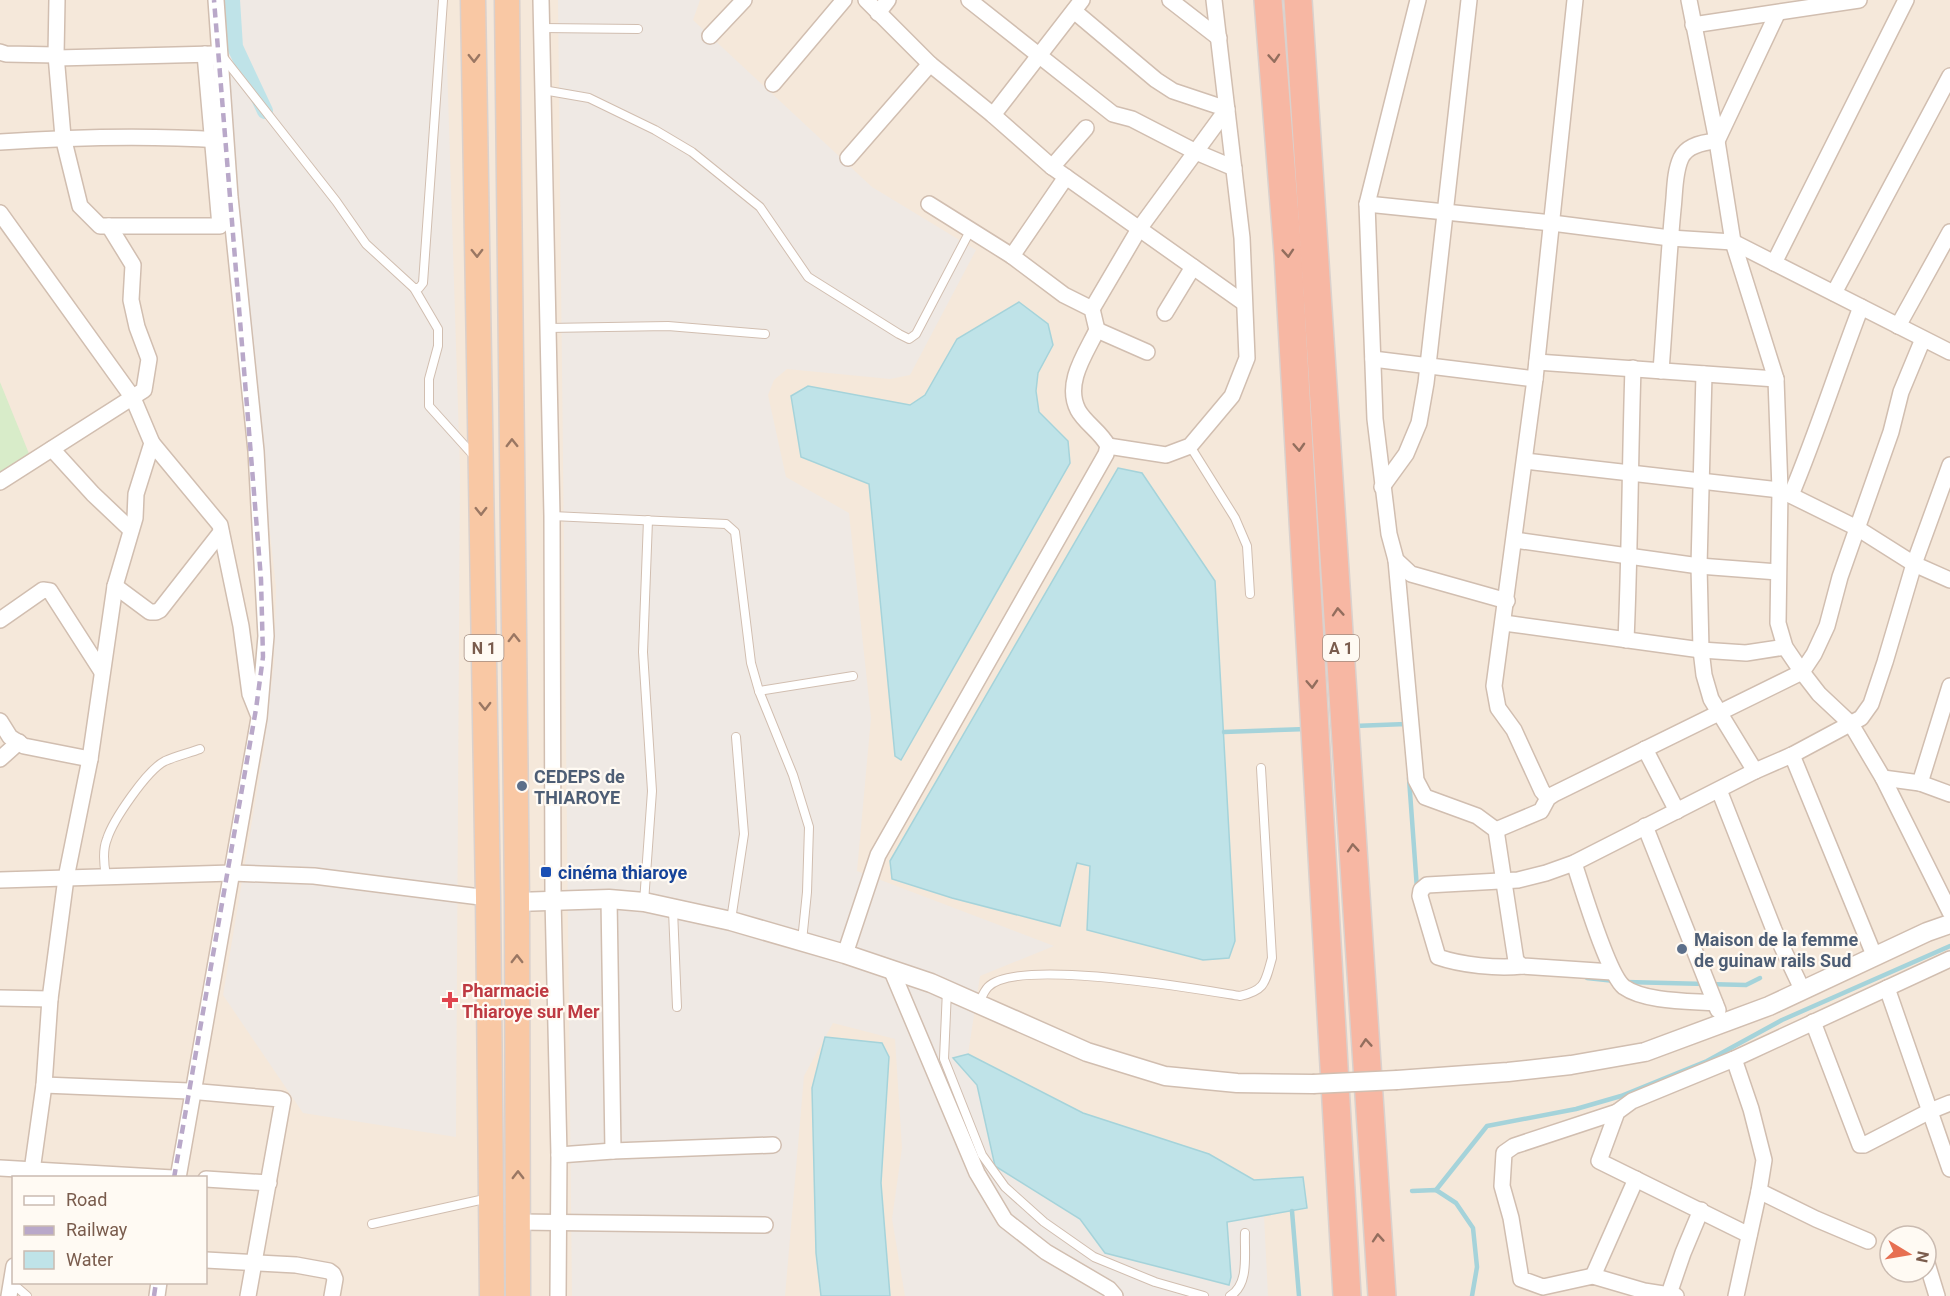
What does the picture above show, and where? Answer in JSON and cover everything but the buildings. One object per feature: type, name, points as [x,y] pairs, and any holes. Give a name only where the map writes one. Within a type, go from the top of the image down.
[{"type":"highway","name":"N 1","points":[[473,0],[488,898],[492,1296]]},
{"type":"highway","name":"N 1","points":[[507,0],[517,902],[518,1296]]},
{"type":"highway","name":"A 1","points":[[1268,0],[1288,254],[1347,1296]]},
{"type":"highway","name":"A 1","points":[[1298,0],[1382,1296]]},
{"type":"street","points":[[57,0],[56,56],[63,137],[80,206],[100,226],[220,226],[213,54],[216,0]]},
{"type":"street","points":[[541,0],[552,516],[552,899],[559,1155],[558,1296]]},
{"type":"street","points":[[710,36],[744,0]]},
{"type":"street","points":[[773,84],[844,0]]},
{"type":"street","points":[[866,0],[930,64],[1053,167],[1244,303]]},
{"type":"street","points":[[878,13],[888,0]]},
{"type":"street","points":[[1170,0],[1219,38]]},
{"type":"street","points":[[1108,446],[1166,455],[1190,446],[1232,396],[1247,358],[1242,238],[1214,0]]},
{"type":"street","points":[[1418,0],[1367,204],[1375,419],[1382,487],[1389,534],[1396,560],[1416,780],[1425,797],[1477,816],[1496,830],[1516,961],[1522,966]]},
{"type":"street","points":[[1382,487],[1406,454],[1419,423],[1428,365],[1469,0]]},
{"type":"street","points":[[1548,798],[1542,791],[1514,730],[1498,708],[1494,686],[1535,379],[1575,0]]},
{"type":"street","points":[[1689,0],[1717,141],[1733,242],[1776,379],[1786,492],[1778,573],[1778,623],[1785,647],[1802,672],[1819,694],[1851,724],[1945,892],[1950,912]]},
{"type":"street","points":[[1693,26],[1859,0]]},
{"type":"street","points":[[1774,263],[1906,0]]},
{"type":"street","points":[[973,1],[1113,114],[1132,119],[1196,152],[1234,168]]},
{"type":"street","points":[[993,115],[1078,6],[1156,80],[1173,91],[1227,108]]},
{"type":"street","points":[[1717,141],[1777,14]]},
{"type":"street","points":[[0,52],[56,56],[213,54]]},
{"type":"street","points":[[178,1176],[259,718],[266,636],[256,451],[226,140],[213,54]]},
{"type":"street","points":[[848,158],[930,64]]},
{"type":"street","points":[[1834,293],[1950,76]]},
{"type":"street","points":[[845,954],[878,855],[1106,454],[1108,446],[1104,437],[1078,410],[1073,387],[1078,369],[1097,330],[1092,309],[1139,229],[1227,108]]},
{"type":"street","points":[[1053,167],[1086,128]]},
{"type":"street","points":[[0,142],[63,137],[177,137],[226,140]]},
{"type":"street","points":[[1661,371],[1677,172],[1682,156],[1692,147],[1717,141]]},
{"type":"street","points":[[1012,256],[1066,177]]},
{"type":"street","points":[[929,204],[1012,256],[1064,295],[1092,309]]},
{"type":"street","points":[[1367,204],[1670,238],[1733,242],[1950,352]]},
{"type":"street","points":[[0,213],[133,398],[152,442],[220,525],[241,626],[250,694],[259,718]]},
{"type":"street","points":[[0,482],[144,390],[149,359],[137,327],[131,300],[133,265],[109,226]]},
{"type":"street","points":[[1898,326],[1950,232]]},
{"type":"street","points":[[1165,313],[1193,267]]},
{"type":"street","points":[[1786,492],[1809,453],[1834,376],[1861,307]]},
{"type":"street","points":[[1097,330],[1147,352]]},
{"type":"street","points":[[1496,830],[1541,811],[1548,798],[1802,672],[1814,654],[1827,626],[1840,577],[1891,432],[1901,392],[1923,339]]},
{"type":"street","points":[[1373,359],[1535,379]]},
{"type":"street","points":[[1537,362],[1776,379]]},
{"type":"street","points":[[1626,640],[1630,557],[1629,472],[1632,368]]},
{"type":"street","points":[[1704,374],[1699,566],[1701,650],[1704,675],[1711,699],[1755,771]]},
{"type":"street","points":[[32,1174],[44,1085],[50,999],[66,878],[90,759],[115,586],[135,518],[136,494],[152,442]]},
{"type":"street","points":[[52,449],[93,494],[131,530]]},
{"type":"street","points":[[1525,461],[1786,492],[1857,528],[1914,564],[1950,580]]},
{"type":"street","points":[[1612,972],[1522,966],[1509,968],[1448,961],[1438,957],[1420,896],[1421,890],[1427,885],[1518,880],[1574,863],[1755,771],[1792,755],[1861,718],[1871,704],[1886,662],[1914,564],[1950,465]]},
{"type":"street","points":[[115,586],[150,612],[160,610],[221,532]]},
{"type":"street","points":[[1515,540],[1699,566],[1778,573]]},
{"type":"street","points":[[1396,560],[1411,574],[1506,601]]},
{"type":"street","points":[[0,620],[43,590],[50,591],[102,672]]},
{"type":"street","points":[[1504,623],[1701,650],[1746,653],[1785,647]]},
{"type":"street","points":[[1920,783],[1950,686]]},
{"type":"street","points":[[0,721],[10,737],[24,746],[90,759]]},
{"type":"street","points":[[0,759],[19,742]]},
{"type":"street","points":[[1645,749],[1677,811]]},
{"type":"street","points":[[1792,755],[1874,955]]},
{"type":"street","points":[[1883,778],[1920,783],[1950,794]]},
{"type":"street","points":[[1719,790],[1774,930],[1802,989]]},
{"type":"street","points":[[1645,826],[1723,1024]]},
{"type":"street","points":[[1574,863],[1612,972],[1624,987],[1651,998],[1715,1003]]},
{"type":"street","points":[[0,880],[232,873],[314,876],[488,898]]},
{"type":"street","points":[[517,902],[552,899],[609,899],[644,902],[731,921],[845,954],[947,989],[1087,1052],[1165,1076],[1237,1083],[1313,1084],[1508,1072],[1571,1065],[1645,1052],[1769,1005],[1874,955],[1950,924]]},
{"type":"street","points":[[609,899],[613,1151]]},
{"type":"street","points":[[1701,1210],[1683,1252],[1672,1295],[1593,1276],[1543,1287],[1534,1285],[1521,1279],[1503,1186],[1504,1153],[1514,1146],[1617,1112],[1632,1101],[1734,1059],[1950,959]]},
{"type":"street","points":[[891,969],[977,1173],[1005,1220],[1046,1252],[1109,1288],[1114,1296]]},
{"type":"street","points":[[1887,988],[1950,1169]]},
{"type":"street","points":[[0,998],[50,999]]},
{"type":"street","points":[[1812,1022],[1860,1145],[1950,1103]]},
{"type":"street","points":[[1734,1059],[1751,1108],[1764,1160],[1736,1296]]},
{"type":"street","points":[[44,1085],[194,1092],[283,1100],[248,1296]]},
{"type":"street","points":[[1617,1112],[1599,1161],[1749,1235]]},
{"type":"street","points":[[559,1155],[773,1145]]},
{"type":"street","points":[[0,1168],[32,1174],[102,1176]]},
{"type":"street","points":[[207,1179],[269,1183]]},
{"type":"street","points":[[1593,1276],[1636,1179]]},
{"type":"street","points":[[1759,1191],[1816,1220],[1868,1241]]},
{"type":"street","points":[[518,1222],[765,1225]]},
{"type":"street","points":[[207,1260],[296,1265],[329,1271],[335,1279],[332,1296]]},
{"type":"lane","points":[[414,288],[419,288],[423,283],[443,0]]},
{"type":"lane","points":[[542,28],[638,29]]},
{"type":"lane","points":[[213,54],[336,201],[366,244],[414,288],[438,329],[438,346],[429,379],[429,406],[481,464]]},
{"type":"lane","points":[[543,90],[589,98],[655,130],[692,153],[760,207],[808,277],[909,339],[916,333],[971,230]]},
{"type":"lane","points":[[548,328],[668,326],[765,334]]},
{"type":"lane","points":[[1190,446],[1235,518],[1247,546],[1250,594]]},
{"type":"lane","points":[[552,516],[726,524],[735,532],[751,663],[759,691],[793,775],[809,827],[807,892],[802,941]]},
{"type":"lane","points":[[644,902],[652,791],[643,652],[648,520]]},
{"type":"lane","points":[[759,691],[853,676]]},
{"type":"lane","points":[[731,921],[744,834],[736,737]]},
{"type":"lane","points":[[106,876],[104,862],[106,841],[116,820],[137,788],[163,762],[200,749]]},
{"type":"lane","points":[[979,1003],[988,986],[1003,980],[1035,974],[1088,976],[1240,996],[1254,993],[1265,985],[1272,958],[1261,768]]},
{"type":"lane","points":[[672,908],[677,1007]]},
{"type":"lane","points":[[947,989],[944,1059],[982,1155],[1005,1187],[1044,1222],[1094,1257],[1155,1282],[1204,1296]]},
{"type":"lane","points":[[372,1224],[491,1198]]},
{"type":"lane","points":[[1230,1296],[1236,1292],[1243,1280],[1245,1233]]},
{"type":"lane","points":[[15,1284],[27,1296]]},
{"type":"shaded area","points":[[0,0],[1950,0],[1950,1296],[0,1296]]},
{"type":"shaded area","points":[[210,0],[445,0],[460,470],[456,1137],[303,1113],[223,995],[263,755],[274,662],[276,587]]},
{"type":"shaded area","points":[[558,0],[700,0],[693,20],[872,187],[976,250],[910,375],[890,379],[787,369],[774,380],[768,395],[786,477],[849,513],[871,718],[857,871],[1054,946],[980,976],[968,1054],[953,1058],[977,1085],[995,1166],[1080,1219],[1105,1253],[1231,1277],[1227,1222],[1264,1216],[1268,1296],[905,1296],[892,1219],[902,1148],[895,1039],[833,1023],[804,1076],[785,1296],[572,1296]]},
{"type":"green space","points":[[0,382],[32,461],[0,480]]},
{"type":"water","points":[[1019,302],[1048,324],[1053,345],[1038,373],[1036,391],[1039,412],[1068,441],[1070,463],[901,760],[895,756],[869,484],[801,457],[791,396],[808,386],[910,405],[925,395],[957,339]]},
{"type":"water","points":[[1118,468],[1142,473],[1215,581],[1235,941],[1229,958],[1203,960],[1087,930],[1090,866],[1077,863],[1060,926],[952,898],[892,879],[890,861]]},
{"type":"water","points":[[825,1037],[882,1043],[889,1057],[881,1183],[890,1296],[821,1296],[816,1253],[812,1088]]},
{"type":"water","points":[[968,1054],[1083,1113],[1209,1154],[1254,1180],[1303,1177],[1307,1208],[1227,1222],[1231,1277],[1229,1285],[1105,1253],[1080,1219],[995,1166],[977,1085],[953,1058]]},
{"type":"waterway","points":[[232,0],[235,47],[265,111]]},
{"type":"waterway","points":[[1354,726],[1406,724],[1406,728]]},
{"type":"waterway","points":[[1224,732],[1307,729]]},
{"type":"waterway","points":[[1409,778],[1417,889]]},
{"type":"waterway","points":[[1436,1190],[1487,1126],[1576,1109],[1621,1096],[1707,1061],[1782,1020],[1950,946]]},
{"type":"waterway","points":[[1587,978],[1615,981]]},
{"type":"waterway","points":[[1626,982],[1746,985],[1760,978]]},
{"type":"waterway","points":[[1412,1191],[1436,1190],[1456,1203],[1473,1228],[1477,1267],[1472,1296]]},
{"type":"waterway","points":[[1292,1211],[1299,1296]]},
{"type":"railway","points":[[174,1176],[256,709],[263,657],[261,579],[214,0]]},
{"type":"railway","points":[[154,1296],[156,1284]]},
{"type":"place","name":"CEDEPS de THIAROYE","points":[[522,786]]},
{"type":"place","name":"cinéma thiaroye","points":[[546,872]]},
{"type":"place","name":"Maison de la femme de guinaw rails Sud","points":[[1682,949]]},
{"type":"place","name":"Pharmacie Thiaroye sur Mer","points":[[450,1000]]}]
